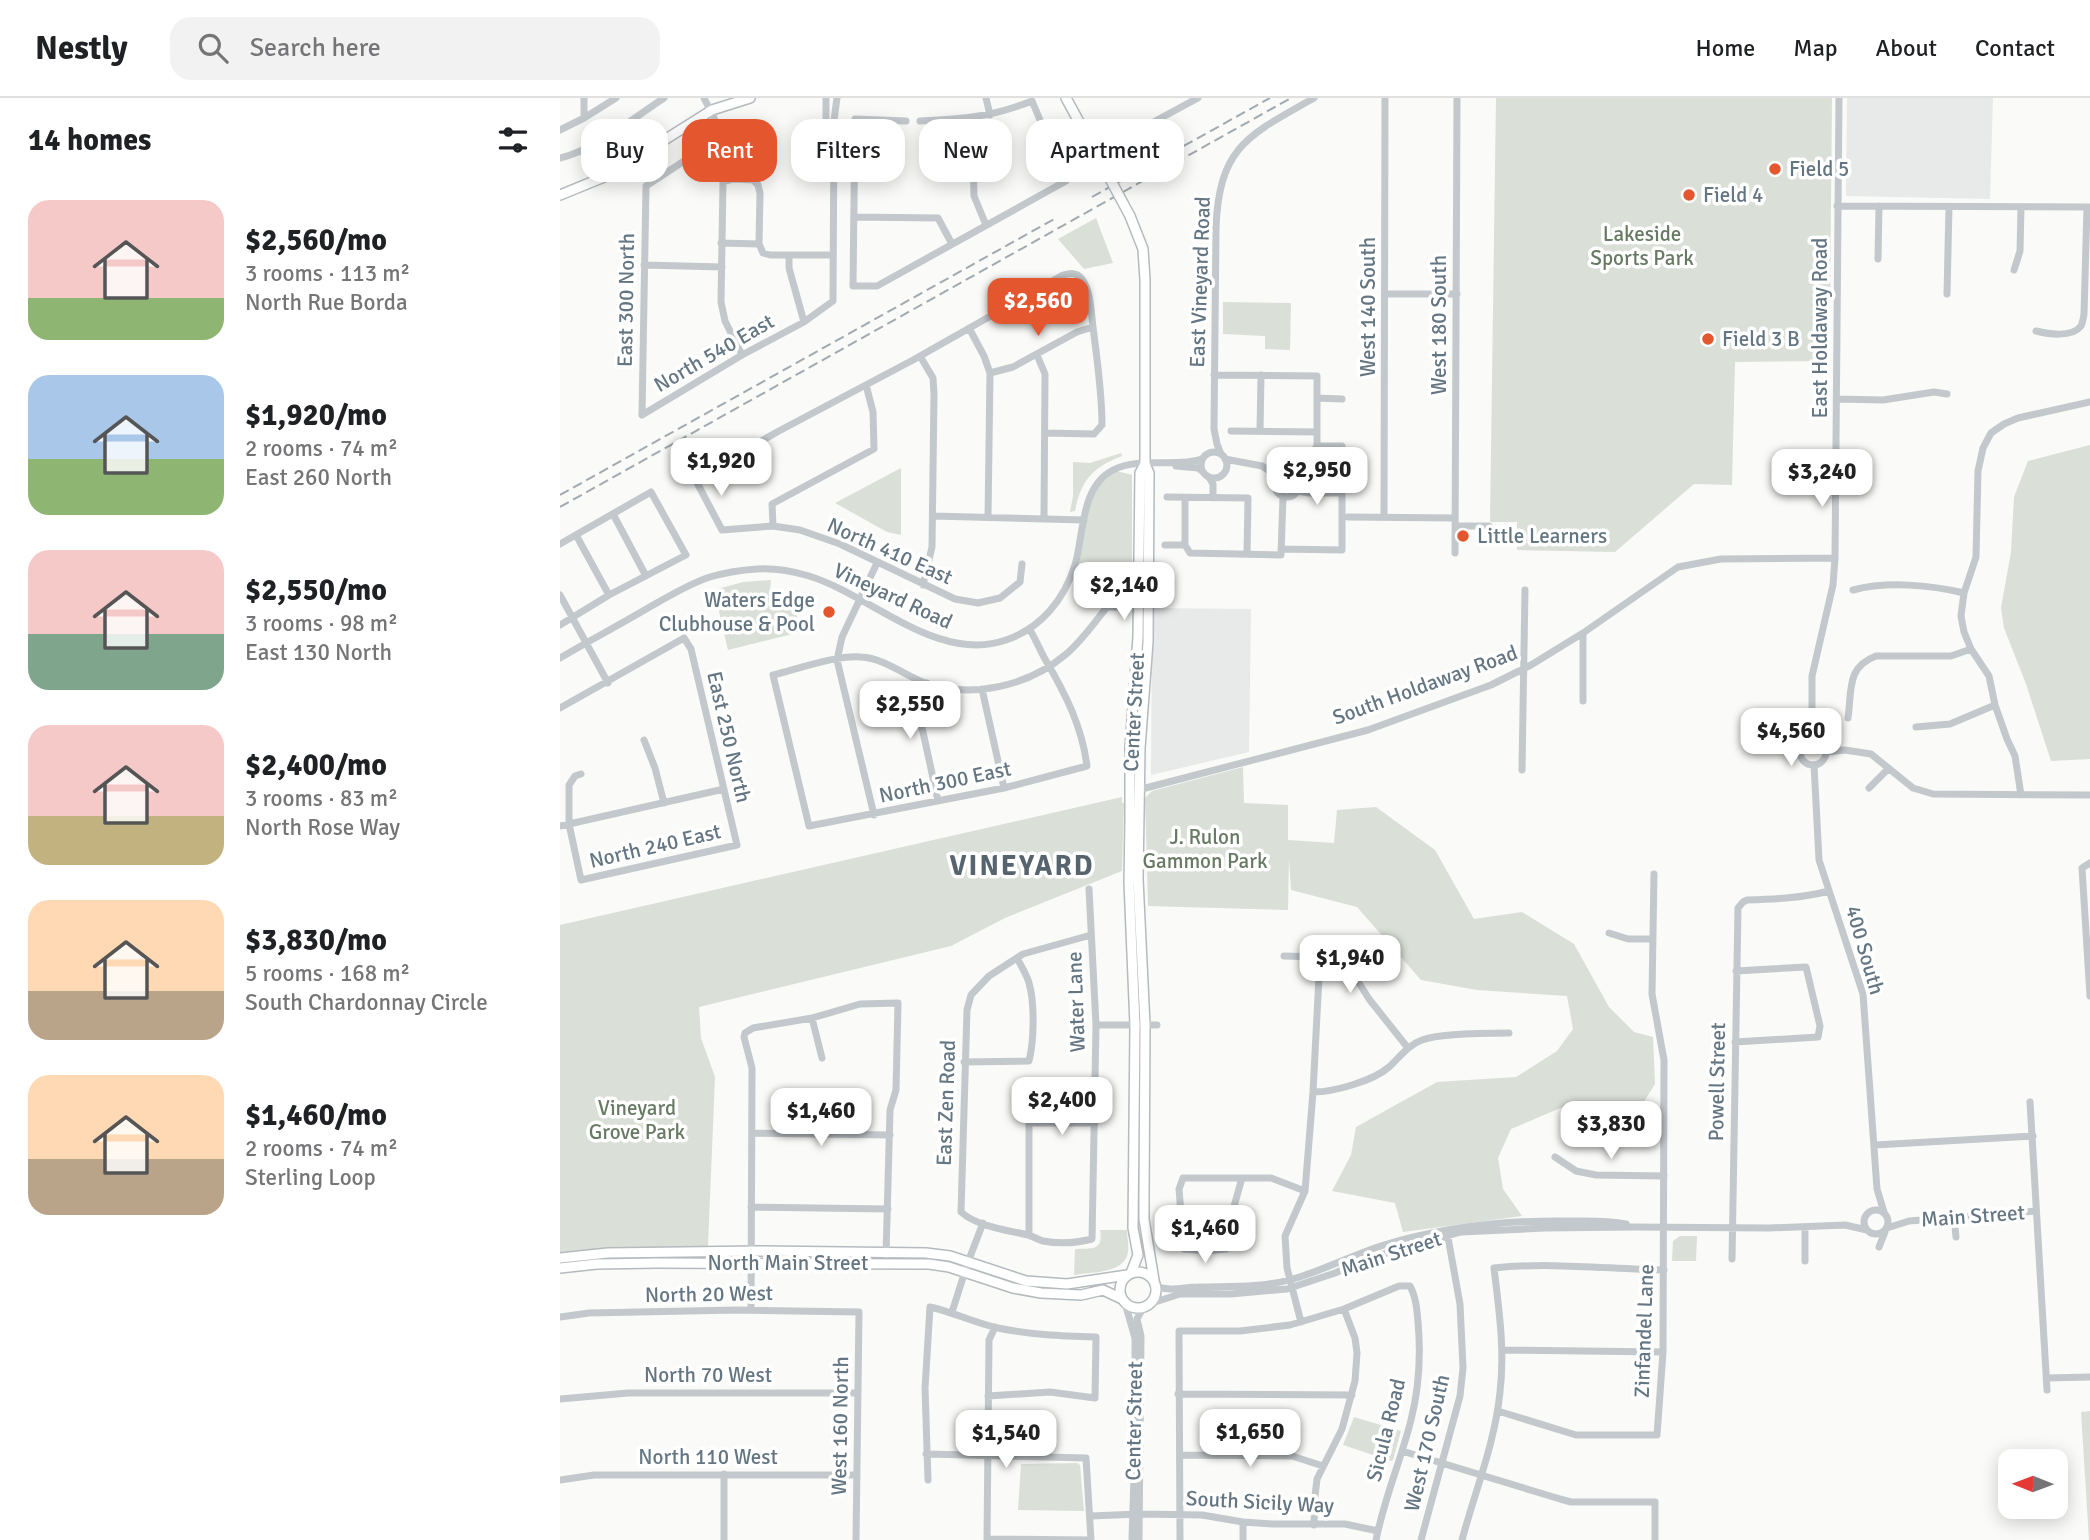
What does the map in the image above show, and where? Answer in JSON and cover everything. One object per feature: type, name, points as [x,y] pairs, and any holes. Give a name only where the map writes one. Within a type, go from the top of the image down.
[{"type":"main road","points":[[560,194],[609,175],[712,110],[750,98]]},
{"type":"main road","points":[[1066,98],[1130,216],[1143,249],[1144,464]]},
{"type":"main road","name":"Center Street","points":[[1135,790],[1148,642],[1149,473],[1144,464]]},
{"type":"main road","name":"Center Street","points":[[1144,464],[1140,473],[1138,649],[1130,748],[1135,790],[1138,879],[1144,1219],[1155,1283]]},
{"type":"main road","points":[[1138,649],[1148,642]]},
{"type":"main road","points":[[1136,679],[1141,684],[1138,712],[1142,716]]},
{"type":"main road","name":"Center Street","points":[[1129,1274],[1138,1255],[1133,1228],[1140,1025]]},
{"type":"main road","name":"North Main Street","points":[[560,1258],[608,1253],[750,1251],[886,1259],[949,1267],[1013,1288],[1041,1293],[1081,1295],[1103,1290],[1124,1301]]},
{"type":"main road","name":"North Main Street","points":[[560,1268],[597,1264],[886,1259],[926,1253],[950,1256],[1026,1281],[1067,1284],[1129,1274]]},
{"type":"main road","points":[[1142,1272],[1155,1283],[1157,1292],[1152,1303],[1143,1308],[1132,1308],[1124,1301],[1120,1285],[1129,1274],[1142,1272]]},
{"type":"street","points":[[584,98],[584,118]]},
{"type":"street","points":[[560,130],[616,98]]},
{"type":"street","points":[[560,158],[571,156],[664,98]]},
{"type":"street","points":[[705,98],[716,119]]},
{"type":"street","points":[[711,98],[712,110]]},
{"type":"street","points":[[826,98],[826,119]]},
{"type":"street","points":[[755,182],[760,193],[759,244],[763,253],[833,255],[834,114],[837,98]]},
{"type":"street","points":[[986,98],[990,115]]},
{"type":"street","points":[[1159,119],[1198,98]]},
{"type":"street","name":"East Vineyard Road","points":[[1204,457],[1211,445],[1214,429],[1217,203],[1220,183],[1230,162],[1257,131],[1314,98]]},
{"type":"street","name":"West 140 South","points":[[1384,517],[1385,98]]},
{"type":"street","name":"West 180 South","points":[[1455,553],[1457,98]]},
{"type":"street","name":"East Holdaway Road","points":[[1835,558],[1839,98]]},
{"type":"street","points":[[906,121],[855,119],[853,286],[877,286],[1066,181],[1032,101],[990,115],[955,119]]},
{"type":"street","points":[[972,118],[974,196],[986,225]]},
{"type":"street","name":"East 300 North","points":[[642,415],[646,186],[682,162]]},
{"type":"street","points":[[723,182],[721,302],[725,321],[742,355]]},
{"type":"street","points":[[1837,206],[2088,207],[2084,314],[2081,325],[2072,332],[2062,334],[2036,331]]},
{"type":"street","points":[[1878,259],[1879,206]]},
{"type":"street","points":[[1947,294],[1948,207]]},
{"type":"street","points":[[2014,270],[2020,250],[2021,207]]},
{"type":"street","points":[[854,217],[938,218],[952,244]]},
{"type":"street","points":[[721,243],[759,244]]},
{"type":"street","points":[[789,255],[789,268],[804,322]]},
{"type":"street","name":"North 540 East","points":[[642,415],[742,355],[804,322],[832,301],[833,255]]},
{"type":"street","points":[[644,265],[722,267]]},
{"type":"street","points":[[773,526],[772,504],[874,449],[873,412],[866,385],[1063,275],[1076,273],[1082,279],[1089,296],[1102,392],[1102,425],[1094,434],[1045,433]]},
{"type":"street","points":[[1386,294],[1457,294]]},
{"type":"street","points":[[990,373],[1013,367],[1077,332],[1093,327]]},
{"type":"street","points":[[969,328],[990,373],[988,517]]},
{"type":"street","points":[[1037,355],[1045,374],[1044,518]]},
{"type":"street","points":[[917,358],[933,378],[934,394],[932,547],[923,585]]},
{"type":"street","points":[[1214,375],[1317,376],[1317,446],[1294,476]]},
{"type":"street","points":[[1260,431],[1261,375]]},
{"type":"street","name":"North 410 East","points":[[866,385],[777,432],[695,480],[722,530],[773,526],[800,530],[839,544],[955,599],[978,603],[1000,598],[1020,582],[1022,564]]},
{"type":"street","points":[[1837,399],[1883,400],[1934,392],[1947,394]]},
{"type":"street","points":[[1317,398],[1342,399]]},
{"type":"street","points":[[2021,794],[2015,756],[1995,705],[1989,676],[1964,632],[1961,616],[1964,593],[1976,557],[1979,471],[1983,448],[1992,433],[2004,424],[2018,418],[2090,402]]},
{"type":"street","name":"East Vineyard Road","points":[[1214,429],[1226,470]]},
{"type":"street","points":[[1231,431],[1317,432]]},
{"type":"street","points":[[1185,498],[1185,545],[1193,554],[1342,550],[1342,446],[1317,446]]},
{"type":"street","points":[[1144,464],[1204,457],[1213,452],[1247,465],[1262,466],[1278,477]]},
{"type":"street","points":[[1204,457],[1213,498]]},
{"type":"street","points":[[1144,464],[1155,467],[1198,468],[1210,477]]},
{"type":"street","name":"Vineyard Road","points":[[560,658],[710,577],[757,569],[782,569],[811,577],[952,643],[978,645],[1004,641],[1030,630],[1066,589],[1076,563],[1093,491],[1100,480],[1113,470],[1144,464]]},
{"type":"street","points":[[1210,477],[1247,465]]},
{"type":"street","points":[[1278,477],[1287,473],[1294,476],[1299,484],[1292,496],[1283,496]]},
{"type":"street","points":[[1278,477],[1276,488],[1283,496],[1281,552]]},
{"type":"street","points":[[1297,491],[1342,494]]},
{"type":"street","points":[[560,544],[652,492],[686,555],[609,595],[560,625]]},
{"type":"street","points":[[1167,497],[1248,499],[1247,554]]},
{"type":"street","points":[[612,513],[646,576]]},
{"type":"street","points":[[933,516],[1084,520]]},
{"type":"street","points":[[1348,517],[1384,517],[1489,526]]},
{"type":"street","points":[[576,535],[609,595]]},
{"type":"street","points":[[1165,545],[1185,545]]},
{"type":"street","points":[[1812,739],[1812,676],[1833,585],[1835,558]]},
{"type":"street","name":"South Holdaway Road","points":[[1135,790],[1368,730],[1491,684],[1583,633],[1678,567],[1721,559],[1835,558]]},
{"type":"street","points":[[874,815],[837,660],[842,637],[877,563]]},
{"type":"street","points":[[1853,590],[1865,587],[1916,586],[1938,587],[1964,593]]},
{"type":"street","points":[[1522,770],[1525,590]]},
{"type":"street","points":[[560,595],[608,683],[560,708]]},
{"type":"street","points":[[837,660],[850,657],[876,659],[927,683],[953,688],[982,689],[1023,680],[1050,666],[1067,654],[1107,607],[1116,607]]},
{"type":"street","points":[[1030,630],[1050,666]]},
{"type":"street","points":[[1583,633],[1583,701]]},
{"type":"street","name":"East 250 North","points":[[608,683],[684,638],[691,649],[737,845]]},
{"type":"street","points":[[1848,718],[1853,678],[1859,664],[1867,659],[1876,656],[1951,656],[1972,649]]},
{"type":"street","name":"North 300 East","points":[[837,660],[773,675],[810,826],[1004,788],[1087,766],[1085,745],[1076,717],[1050,666]]},
{"type":"street","points":[[927,683],[918,709],[938,801]]},
{"type":"street","points":[[982,689],[1004,788]]},
{"type":"street","points":[[1916,727],[1950,724],[1995,705]]},
{"type":"street","points":[[1812,739],[1823,744],[1826,752],[1824,760],[1814,765],[1803,761],[1800,753],[1802,745],[1812,739]]},
{"type":"street","points":[[644,740],[664,803]]},
{"type":"street","points":[[1826,752],[1846,750],[1871,754],[1913,788],[1933,794],[2090,795]]},
{"type":"street","name":"400 South","points":[[1814,765],[1819,860],[1863,995],[1877,1189],[1885,1213]]},
{"type":"street","points":[[1869,788],[1888,769]]},
{"type":"street","points":[[569,824],[569,785],[575,776],[582,774]]},
{"type":"street","points":[[560,826],[723,789]]},
{"type":"street","name":"North 240 East","points":[[569,824],[581,880],[737,845]]},
{"type":"street","points":[[2090,863],[2082,868],[2090,996]]},
{"type":"street","name":"Zinfandel Lane","points":[[1498,1411],[1576,1435],[1657,1435],[1663,1352],[1664,1060],[1652,994],[1654,874]]},
{"type":"street","name":"Water Lane","points":[[1029,1235],[1042,1241],[1077,1243],[1092,1239],[1096,1025],[1089,889]]},
{"type":"street","name":"Powell Street","points":[[1732,1259],[1737,911],[1747,900],[1784,899],[1829,891]]},
{"type":"street","points":[[1609,933],[1628,939],[1653,939]]},
{"type":"street","points":[[964,1062],[1029,1061],[1032,999],[1029,981],[1017,958],[1091,935]]},
{"type":"street","points":[[1284,956],[1335,960],[1351,970],[1369,999],[1408,1048]]},
{"type":"street","points":[[1301,1322],[1284,1250],[1285,1236],[1305,1191],[1320,957]]},
{"type":"street","name":"East Zen Road","points":[[983,1223],[961,1212],[967,1010],[971,995],[989,976],[1017,958]]},
{"type":"street","points":[[1735,1042],[1818,1037],[1820,1026],[1806,967],[1736,971]]},
{"type":"street","points":[[751,1310],[752,1069],[744,1037],[745,1032],[753,1028],[812,1018],[860,1004],[898,1003],[896,1090],[890,1110],[886,1259]]},
{"type":"street","points":[[812,1018],[822,1058]]},
{"type":"street","points":[[1096,1025],[1157,1026]]},
{"type":"street","points":[[1313,1092],[1325,1092],[1375,1077],[1421,1040],[1509,1033]]},
{"type":"street","points":[[2030,1102],[2047,1390]]},
{"type":"street","points":[[952,1312],[983,1223],[1029,1235],[1029,1123],[1095,1123]]},
{"type":"street","points":[[752,1133],[890,1135]]},
{"type":"street","points":[[1875,1145],[2033,1136]]},
{"type":"street","points":[[1555,1157],[1576,1171],[1596,1175],[1664,1176]]},
{"type":"street","points":[[1242,1178],[1231,1217],[1226,1249],[1184,1249],[1179,1189],[1183,1178],[1242,1178],[1271,1178],[1305,1191]]},
{"type":"street","name":"400 South","points":[[1868,1214],[1877,1189]]},
{"type":"street","points":[[751,1207],[888,1209]]},
{"type":"street","points":[[1877,1209],[1885,1213],[1889,1221],[1879,1247],[1864,1221],[1868,1214],[1877,1209]]},
{"type":"street","name":"Main Street","points":[[1886,1229],[1909,1221],[2036,1211]]},
{"type":"street","name":"Main Street","points":[[1885,1213],[1909,1221]]},
{"type":"street","name":"Main Street","points":[[1845,1225],[1868,1214]]},
{"type":"street","points":[[1954,1217],[1956,1237]]},
{"type":"street","name":"Main Street","points":[[1152,1303],[1180,1294],[1231,1294],[1335,1273],[1369,1258],[1447,1232],[1845,1225],[1869,1231]]},
{"type":"street","points":[[1805,1227],[1805,1261]]},
{"type":"street","points":[[1869,1231],[1880,1234],[1886,1229]]},
{"type":"street","name":"West 170 South","points":[[1421,1540],[1460,1396],[1463,1368],[1460,1304],[1447,1232]]},
{"type":"street","points":[[1462,1540],[1498,1411],[1503,1350],[1494,1268],[1531,1265],[1664,1270]]},
{"type":"street","name":"Main Street","points":[[1155,1283],[1168,1290],[1183,1287],[1291,1283]]},
{"type":"street","name":"Sicula Road","points":[[1344,1310],[1399,1286],[1410,1286],[1417,1307],[1420,1358],[1416,1399],[1377,1540]]},
{"type":"street","name":"Center Street","points":[[1124,1301],[1135,1338],[1135,1514],[1139,1540]]},
{"type":"street","points":[[928,1480],[925,1388],[930,1307],[995,1327],[1033,1335],[1096,1337],[1095,1398],[1050,1392],[988,1396]]},
{"type":"street","name":"Center Street","points":[[1132,1540],[1141,1336],[1138,1319],[1143,1308]]},
{"type":"street","name":"North 20 West","points":[[560,1317],[589,1313],[751,1310],[859,1312]]},
{"type":"street","points":[[1180,1540],[1179,1331],[1240,1331],[1301,1322],[1344,1310],[1355,1338],[1357,1353],[1352,1395],[1342,1429],[1315,1487],[1314,1525]]},
{"type":"street","name":"West 160 North","points":[[856,1540],[859,1312]]},
{"type":"street","points":[[926,1454],[987,1456],[1086,1458],[1091,1540],[987,1539],[987,1456],[989,1340],[995,1327]]},
{"type":"street","points":[[1503,1350],[1663,1352]]},
{"type":"street","points":[[2047,1378],[2090,1377]]},
{"type":"street","name":"North 70 West","points":[[560,1399],[628,1393],[857,1393]]},
{"type":"street","points":[[1178,1394],[1352,1395]]},
{"type":"street","points":[[1402,1451],[1571,1502],[1655,1502],[1655,1540]]},
{"type":"street","points":[[1180,1455],[1292,1456],[1323,1466]]},
{"type":"street","points":[[724,1474],[724,1540]]},
{"type":"street","name":"North 110 West","points":[[560,1480],[594,1475],[856,1475]]},
{"type":"street","name":"South Sicily Way","points":[[1091,1516],[1202,1515],[1243,1522],[1345,1524],[1378,1531]]},
{"type":"street","points":[[1243,1522],[1243,1540]]},
{"type":"shaded area","points":[[1847,98],[1993,98],[1990,199],[1846,196]]},
{"type":"shaded area","points":[[1152,608],[1251,609],[1249,752],[1151,775]]},
{"type":"green space","name":"Lakeside Sports Park","points":[[1496,98],[1832,98],[1828,361],[1735,362],[1732,485],[1694,484],[1615,552],[1517,550],[1517,522],[1490,522]]},
{"type":"green space","points":[[1096,218],[1113,263],[1084,269],[1058,239]]},
{"type":"green space","points":[[1223,302],[1291,303],[1290,350],[1265,349],[1265,336],[1223,334]]},
{"type":"green space","points":[[2090,445],[2090,759],[2051,761],[2004,628],[2001,608],[2011,552],[2014,497],[2028,461]]},
{"type":"green space","points":[[1121,453],[1122,456],[1103,465],[1090,476],[1081,491],[1075,511],[1070,512],[1073,462],[1090,463]]},
{"type":"green space","points":[[901,468],[901,535],[887,532],[835,503]]},
{"type":"green space","points":[[1113,470],[1132,475],[1132,563],[1076,563],[1093,491]]},
{"type":"green space","points":[[771,580],[769,601],[798,609],[797,618],[801,632],[728,650],[714,590],[743,582]]},
{"type":"green space","name":"J. Rulon Gammon Park","points":[[1243,767],[1244,803],[1288,805],[1288,840],[1334,843],[1337,810],[1376,807],[1435,850],[1474,919],[1522,912],[1574,944],[1609,1007],[1634,1032],[1653,1037],[1655,1084],[1623,1136],[1607,1136],[1570,1104],[1511,1129],[1498,1158],[1503,1189],[1522,1216],[1403,1232],[1395,1203],[1332,1191],[1351,1155],[1356,1127],[1437,1082],[1516,1077],[1557,1051],[1573,1029],[1567,996],[1477,990],[1421,980],[1357,907],[1291,890],[1289,858],[1288,910],[1148,906],[1145,798],[1152,791]]},
{"type":"green space","name":"Vineyard Grove Park","points":[[1122,797],[1122,871],[1005,918],[951,946],[699,1007],[701,1038],[715,1077],[708,1246],[677,1250],[560,1254],[560,925]]},
{"type":"green space","points":[[1100,1230],[1127,1230],[1128,1249],[1125,1259],[1106,1271],[1074,1275],[1075,1249],[1098,1245]]},
{"type":"green space","points":[[1680,1236],[1697,1236],[1696,1261],[1672,1261],[1673,1241]]},
{"type":"green space","points":[[2090,1411],[2090,1540],[2089,1540],[2081,1412]]},
{"type":"green space","points":[[1354,1417],[1401,1431],[1393,1460],[1343,1445]]},
{"type":"green space","points":[[1021,1464],[1080,1465],[1084,1511],[1018,1510]]},
{"type":"railway","points":[[1092,197],[1270,98]]},
{"type":"railway","points":[[560,507],[1291,98]]},
{"type":"railway","points":[[560,495],[1056,218]]},
{"type":"place","name":"Field 5","points":[[1775,169]]},
{"type":"place","name":"Field 4","points":[[1689,195]]},
{"type":"place","name":"Field 3 B","points":[[1708,339]]},
{"type":"place","name":"Little Learners","points":[[1463,536]]},
{"type":"place","name":"Waters Edge Clubhouse & Pool","points":[[829,612]]},
{"type":"district","name":"VINEYARD","points":[[1022,865]]}]
